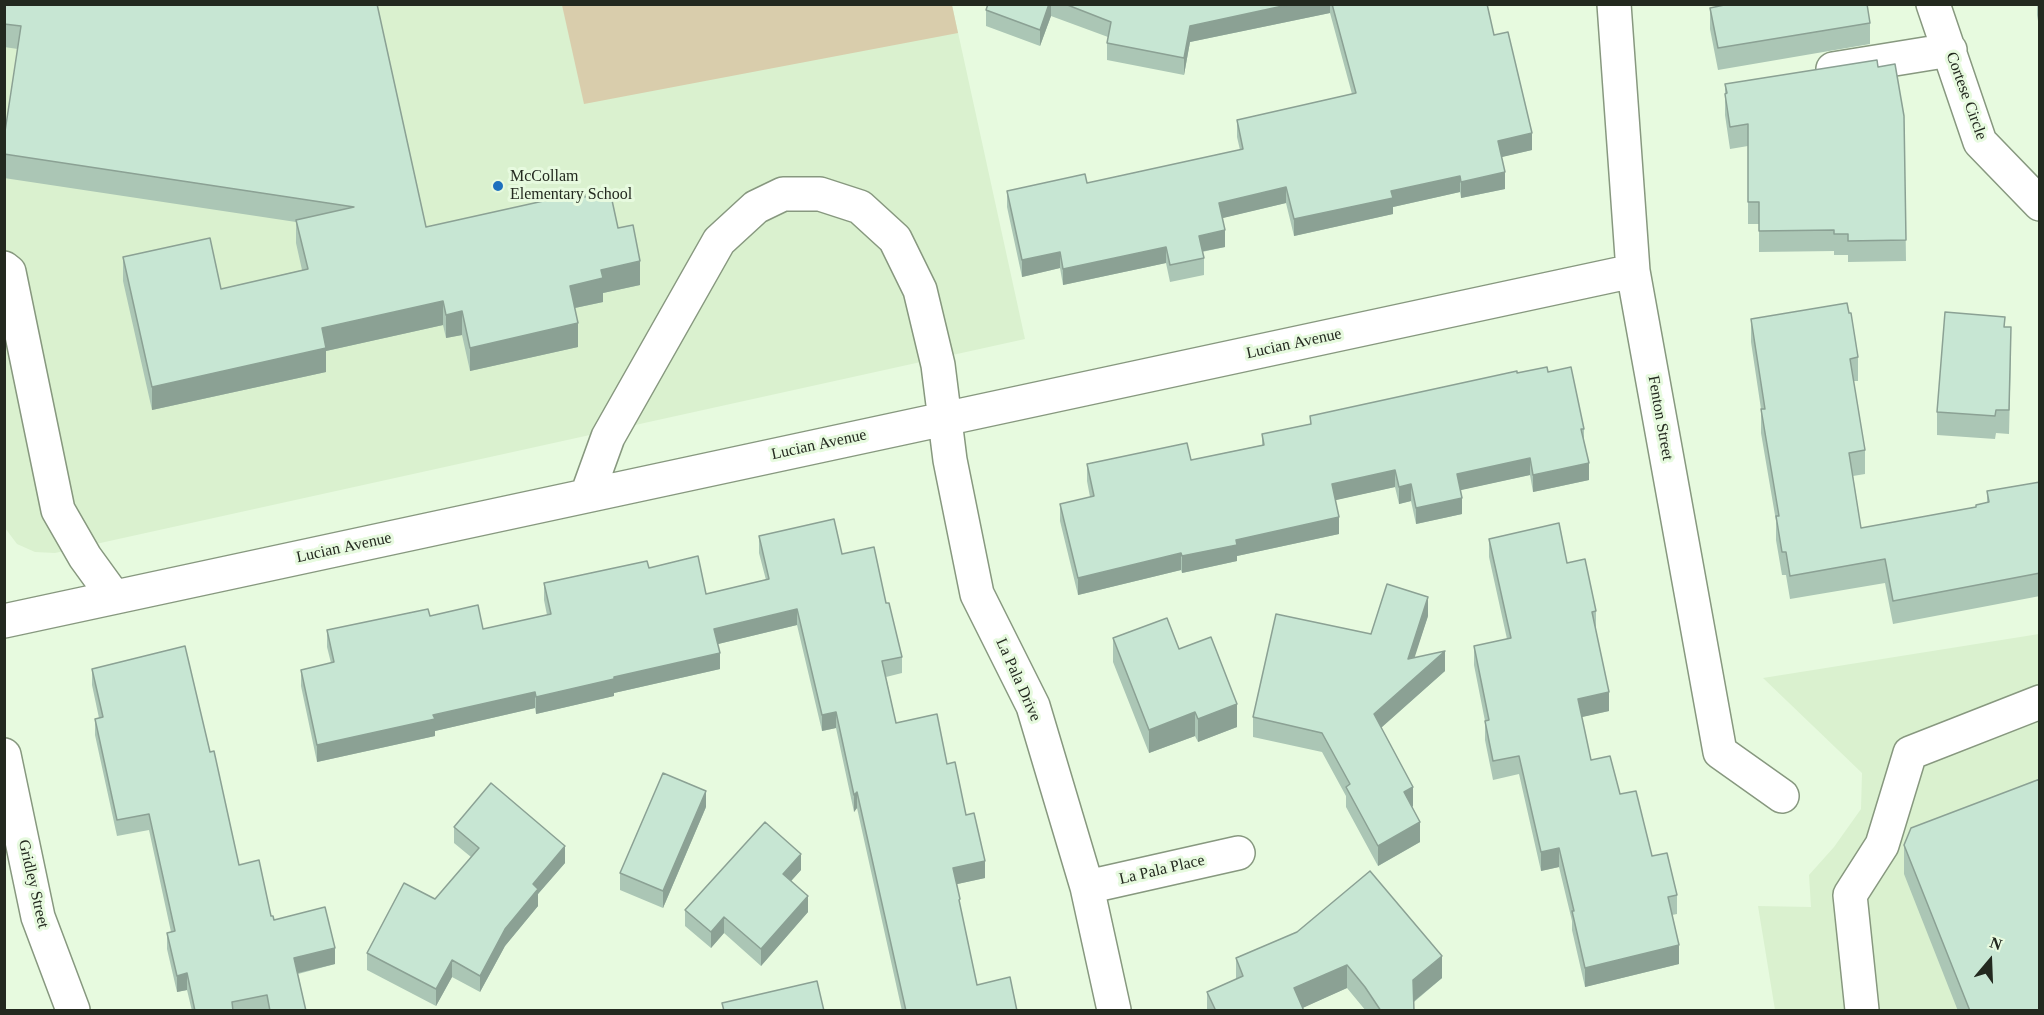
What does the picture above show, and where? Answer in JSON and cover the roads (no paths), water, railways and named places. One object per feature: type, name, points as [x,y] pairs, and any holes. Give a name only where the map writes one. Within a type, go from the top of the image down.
[{"type":"street","name":"Fenton Street","points":[[1614,4],[1633,271],[1720,752],[1782,796]]},
{"type":"street","name":"Cortese Circle","points":[[1933,4],[1980,142],[2040,204]]},
{"type":"street","points":[[1803,74],[1950,50]]},
{"type":"street","name":"La Pala Drive","points":[[587,495],[608,438],[719,241],[756,207],[783,194],[820,194],[860,207],[895,239],[920,290],[938,365],[944,419],[977,594],[1033,706],[1087,887],[1114,1011]]},
{"type":"street","points":[[4,268],[9,272],[58,510],[85,557],[114,597]]},
{"type":"street","name":"Lucian Avenue","points":[[4,621],[1633,271]]},
{"type":"street","points":[[1862,1011],[1850,895],[1882,845],[1910,753],[2040,702]]},
{"type":"street","name":"Gridley Street","points":[[4,755],[38,917],[73,1011]]},
{"type":"street","name":"La Pala Place","points":[[1087,887],[1238,853]]},
{"type":"place","name":"McCollam Elementary School","points":[[498,186]]}]
